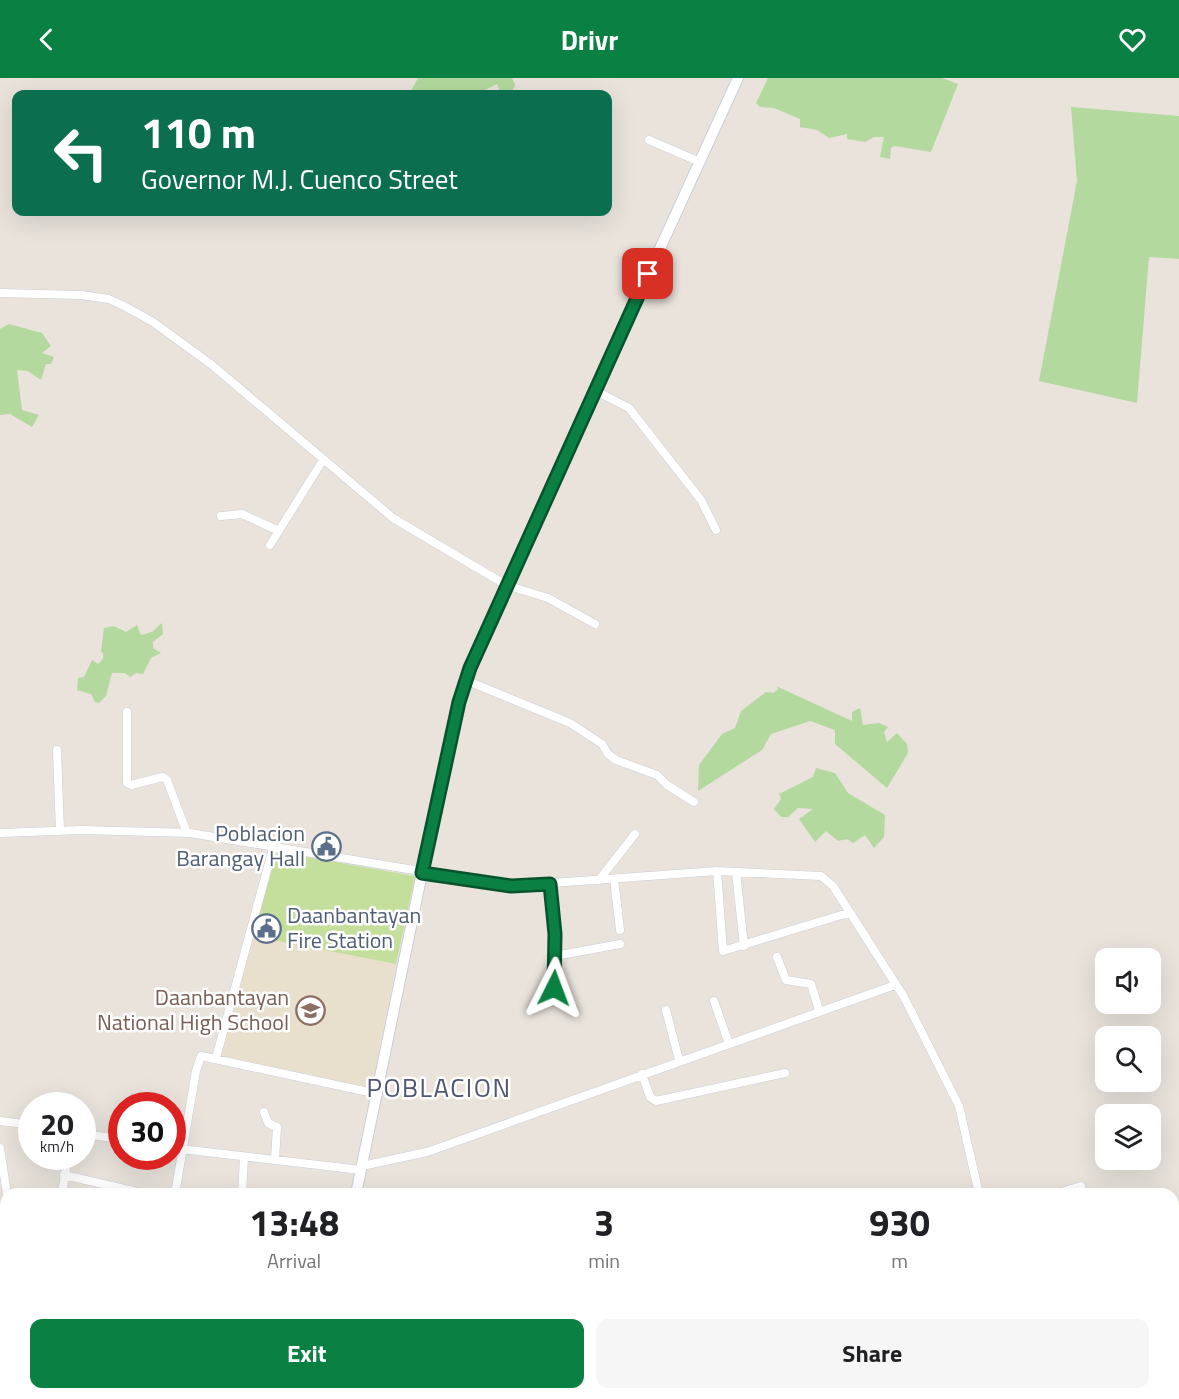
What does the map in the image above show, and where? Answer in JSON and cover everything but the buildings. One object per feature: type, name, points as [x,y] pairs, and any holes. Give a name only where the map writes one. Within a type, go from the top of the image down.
[{"type":"main road","points":[[357,1188],[422,873],[465,680],[594,390],[738,78]]},
{"type":"street","points":[[649,140],[700,162]]},
{"type":"street","points":[[0,293],[81,295],[109,299],[153,322],[212,365],[393,518],[506,585],[548,598],[595,624]]},
{"type":"street","points":[[594,390],[629,408],[701,500],[716,530]]},
{"type":"street","points":[[270,545],[323,460]]},
{"type":"street","points":[[221,516],[242,514],[279,531]]},
{"type":"street","points":[[465,680],[570,723],[602,744],[608,754],[616,760],[657,775],[694,802]]},
{"type":"street","points":[[127,712],[127,783],[131,785],[163,777],[167,780],[187,833]]},
{"type":"street","points":[[57,750],[60,831]]},
{"type":"street","points":[[0,833],[60,831],[187,833],[511,886],[717,871],[814,875],[825,878],[833,886],[895,985],[959,1107],[978,1188]]},
{"type":"street","points":[[599,880],[635,834]]},
{"type":"street","points":[[216,1058],[273,848]]},
{"type":"street","points":[[717,871],[723,951],[848,913]]},
{"type":"street","points":[[736,872],[744,946]]},
{"type":"street","points":[[614,879],[620,930]]},
{"type":"street","points":[[550,884],[555,956],[554,988]]},
{"type":"street","points":[[555,956],[620,945]]},
{"type":"street","points":[[777,957],[786,980],[792,983],[811,984],[819,1010]]},
{"type":"street","points":[[186,1150],[361,1168],[427,1152],[819,1010],[895,985]]},
{"type":"street","points":[[714,1001],[729,1044]]},
{"type":"street","points":[[666,1010],[680,1060]]},
{"type":"street","points":[[186,1129],[201,1056],[378,1094]]},
{"type":"street","points":[[642,1074],[650,1097],[656,1101],[784,1073]]},
{"type":"street","points":[[264,1112],[268,1123],[277,1127],[275,1160]]},
{"type":"street","points":[[0,1121],[18,1123]]},
{"type":"street","points":[[0,1148],[6,1188]]},
{"type":"street","points":[[242,1188],[244,1157]]},
{"type":"street","points":[[63,1188],[65,1170]]},
{"type":"street","points":[[176,1188],[179,1170]]},
{"type":"street","points":[[64,1175],[120,1188]]},
{"type":"street","points":[[1074,1188],[1081,1186]]},
{"type":"shaded area","name":"Daanbantayan National High School","points":[[253,936],[396,964],[371,1092],[221,1057]]},
{"type":"green space","points":[[418,78],[512,78],[515,85],[513,90],[499,90],[497,84],[485,90],[412,90]]},
{"type":"green space","points":[[768,78],[942,78],[958,84],[931,152],[895,146],[891,148],[890,159],[880,157],[884,137],[874,137],[865,142],[847,139],[847,134],[829,138],[817,130],[800,127],[800,119],[774,108],[760,107],[756,103]]},
{"type":"green space","points":[[1071,107],[1179,116],[1179,259],[1149,257],[1137,403],[1039,381],[1077,181]]},
{"type":"green space","points":[[9,324],[42,333],[51,346],[42,353],[54,357],[51,364],[46,364],[41,380],[28,371],[17,370],[22,410],[39,415],[32,427],[10,414],[0,415],[0,329]]},
{"type":"green space","points":[[162,623],[163,634],[153,642],[153,648],[161,653],[151,658],[143,674],[136,673],[130,677],[125,673],[112,673],[106,696],[99,703],[95,702],[91,694],[77,690],[78,678],[84,677],[92,660],[98,664],[103,659],[101,652],[104,628],[114,626],[126,632],[137,625],[141,635],[152,632]]},
{"type":"green space","points":[[776,686],[852,721],[852,712],[860,708],[863,725],[879,723],[888,727],[884,732],[887,742],[897,733],[907,744],[908,753],[887,788],[835,744],[835,730],[810,721],[771,734],[762,750],[698,791],[699,765],[722,734],[735,728],[741,711],[766,692],[774,693],[778,689]]},
{"type":"green space","points":[[816,768],[835,773],[848,793],[885,815],[884,837],[874,848],[865,835],[853,843],[847,839],[838,841],[826,831],[815,842],[799,819],[813,809],[798,808],[788,817],[781,817],[774,809],[781,799],[779,794],[813,777]]},
{"type":"green space","points":[[277,852],[415,876],[396,964],[253,936]]},
{"type":"place","name":"Poblacion Barangay Hall","points":[[326,846]]},
{"type":"place","name":"Daanbantayan Fire Station","points":[[266,928]]},
{"type":"place","name":"Daanbantayan National High School","points":[[310,1010]]},
{"type":"district","name":"POBLACION","points":[[439,1088]]},
{"type":"route","points":[[554,988],[555,934],[550,884],[511,886],[462,876],[422,873],[465,680],[648,274]]}]
